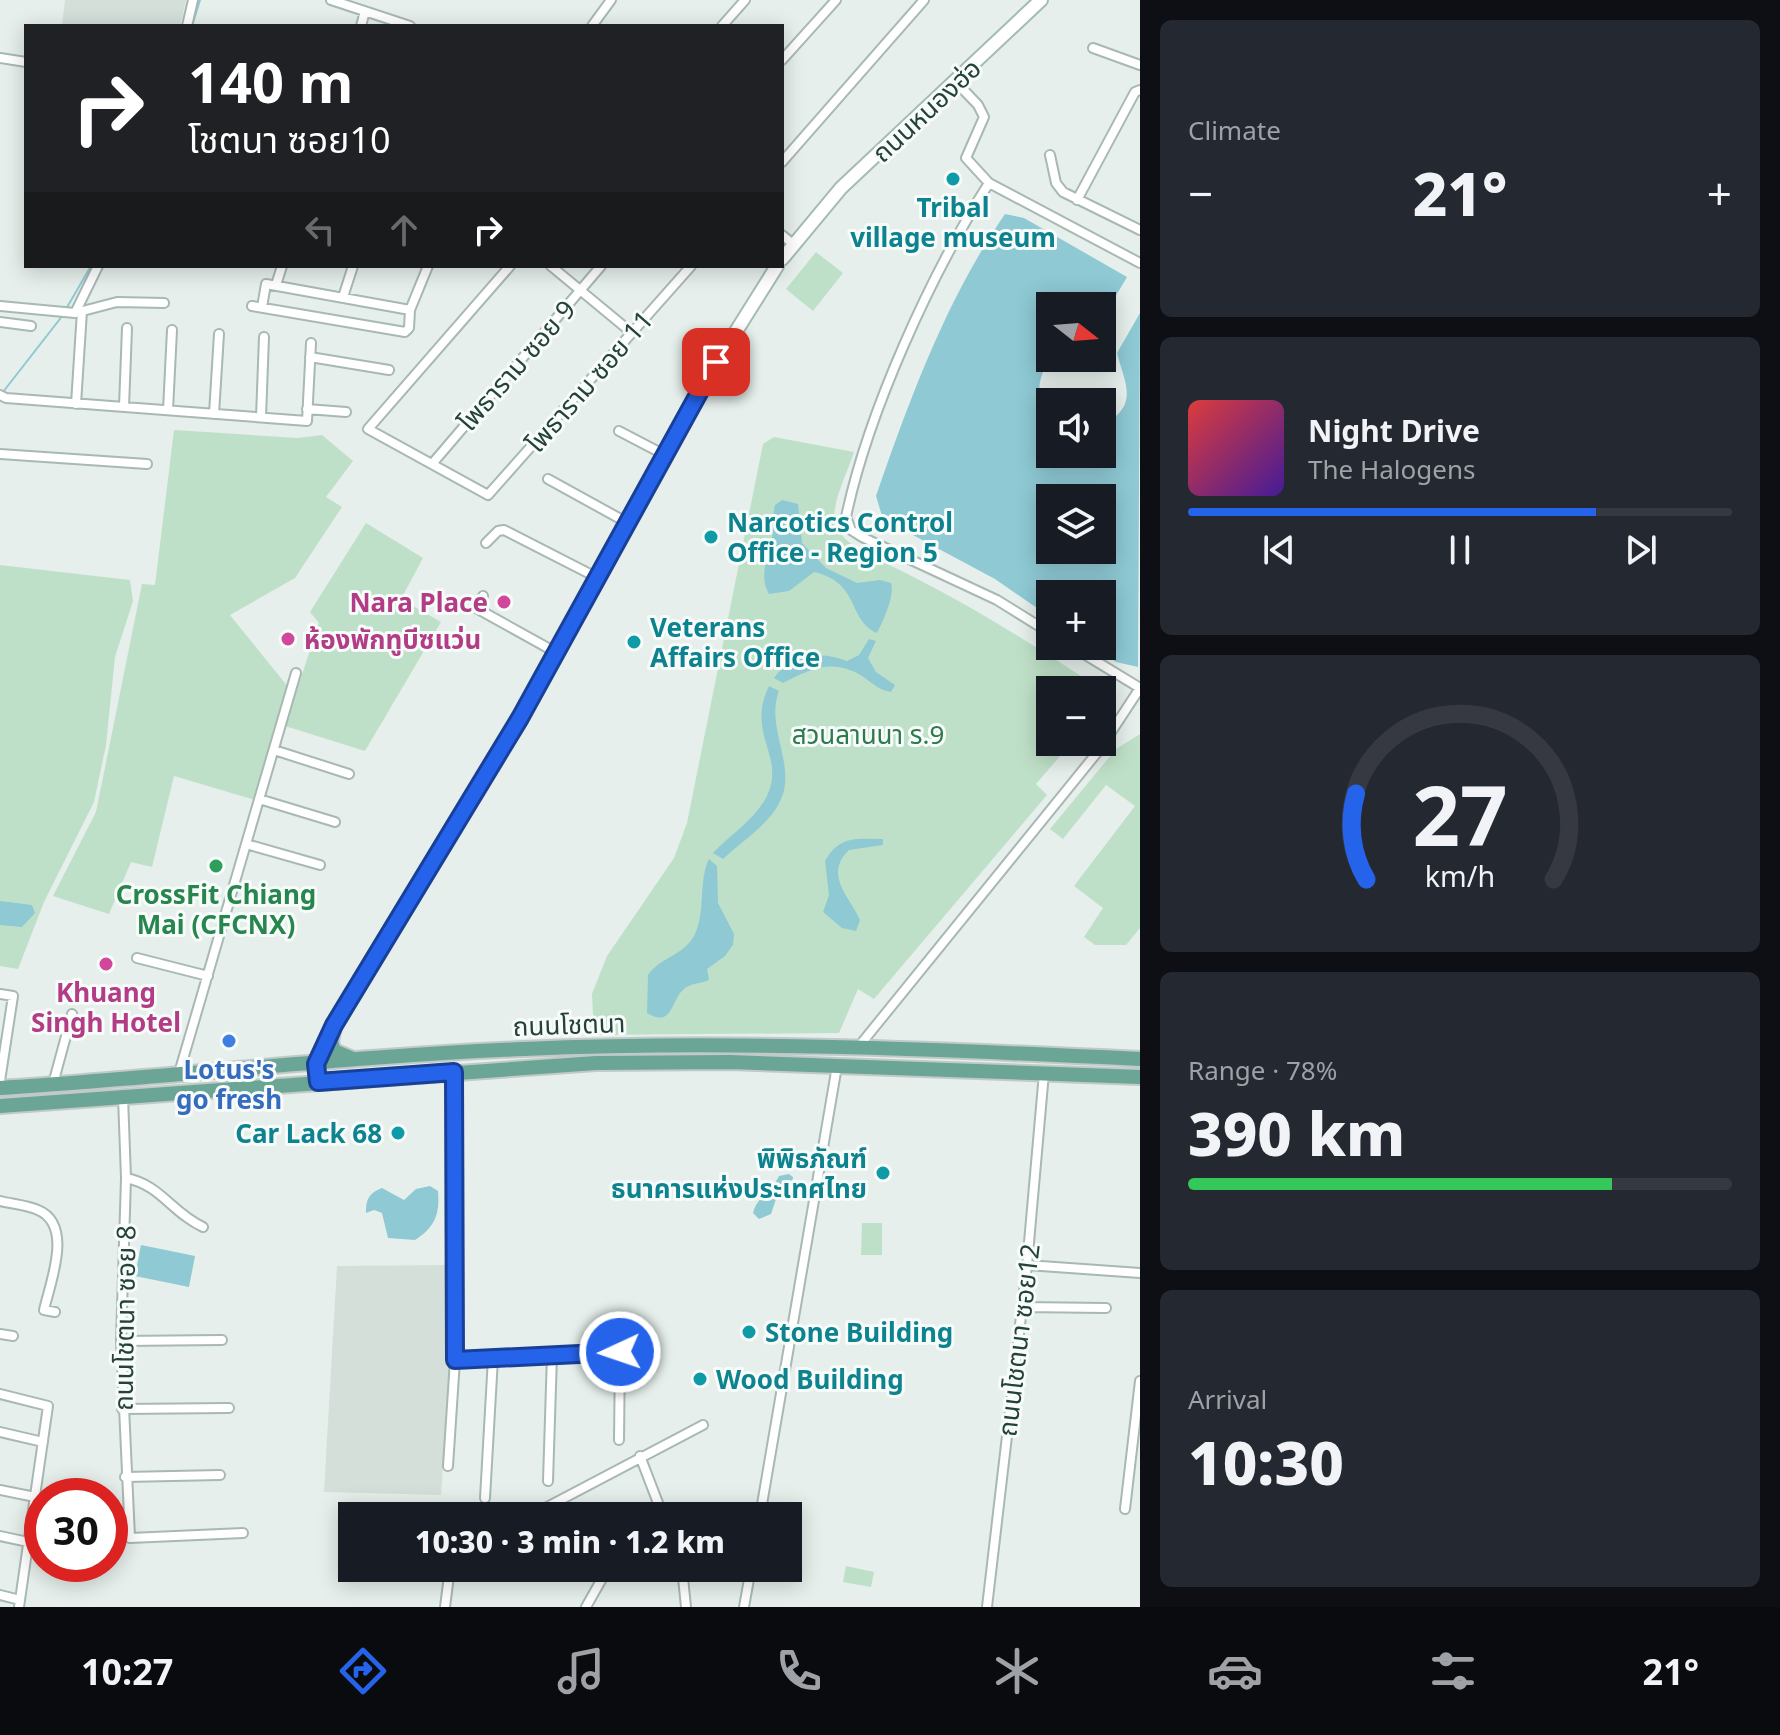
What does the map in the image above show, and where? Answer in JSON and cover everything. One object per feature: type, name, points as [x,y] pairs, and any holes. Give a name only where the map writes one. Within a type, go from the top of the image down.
[{"type":"main road","name":"ถนนหนองฮ่อ","points":[[787,240],[1041,0]]},
{"type":"main road","points":[[318,1082],[316,1064],[334,1025],[557,653],[663,454],[733,333],[776,268]]},
{"type":"main road","points":[[334,1025],[331,1042],[334,1051],[359,1060]]},
{"type":"main road","name":"ถนนโชตนา","points":[[0,1088],[524,1049],[722,1043],[860,1045],[1140,1059]]},
{"type":"main road","points":[[524,1049],[525,1066]]},
{"type":"main road","name":"ถนนโชตนา","points":[[0,1106],[525,1066],[703,1062],[1140,1077]]},
{"type":"street","points":[[187,24],[193,0]]},
{"type":"street","points":[[331,0],[404,24]]},
{"type":"street","points":[[593,24],[611,0]]},
{"type":"street","points":[[724,24],[745,0]]},
{"type":"street","points":[[784,58],[836,0]]},
{"type":"street","points":[[784,160],[924,0]]},
{"type":"street","points":[[362,24],[365,11]]},
{"type":"street","points":[[1093,48],[1140,65]]},
{"type":"street","points":[[0,58],[24,62]]},
{"type":"street","points":[[956,82],[978,105],[984,117],[983,127],[966,153],[973,167],[989,183],[1140,263]]},
{"type":"street","points":[[1077,200],[1105,143],[1135,92],[1140,90]]},
{"type":"street","points":[[1050,155],[1056,183],[1063,192],[1140,230]]},
{"type":"street","points":[[989,183],[937,273],[875,423],[846,517],[851,530],[862,537],[997,600],[1036,624]]},
{"type":"street","points":[[76,404],[78,312],[97,268]]},
{"type":"street","points":[[276,285],[281,268]]},
{"type":"street","points":[[343,297],[352,268]]},
{"type":"street","points":[[410,310],[266,284],[257,307],[402,332],[409,328],[410,310],[427,268]]},
{"type":"street","points":[[432,464],[368,429],[508,268]]},
{"type":"street","points":[[553,268],[632,333]]},
{"type":"street","name":"โพธาราม ซอย 9","points":[[432,464],[599,268]]},
{"type":"street","name":"โพธาราม ซอย 11","points":[[432,464],[488,495],[689,268]]},
{"type":"street","points":[[0,306],[61,313],[117,302],[164,303]]},
{"type":"street","points":[[0,322],[31,326]]},
{"type":"street","points":[[124,407],[127,328]]},
{"type":"street","points":[[168,410],[172,330]]},
{"type":"street","points":[[214,414],[219,334]]},
{"type":"street","points":[[261,417],[264,337]]},
{"type":"street","points":[[3,397],[307,421],[311,343]]},
{"type":"street","points":[[310,357],[389,370]]},
{"type":"street","points":[[307,409],[346,412]]},
{"type":"street","points":[[619,431],[663,454]]},
{"type":"street","points":[[0,454],[147,464]]},
{"type":"street","points":[[548,479],[626,522]]},
{"type":"street","points":[[486,543],[504,530],[596,577]]},
{"type":"street","points":[[483,596],[476,608],[557,653]]},
{"type":"street","points":[[860,1045],[1100,749],[1140,688],[1094,660]]},
{"type":"street","points":[[179,1073],[296,673]]},
{"type":"street","points":[[274,750],[349,774]]},
{"type":"street","points":[[259,799],[335,822]]},
{"type":"street","points":[[246,844],[320,865]]},
{"type":"street","points":[[137,958],[208,976]]},
{"type":"street","points":[[0,994],[13,996],[0,1081]]},
{"type":"street","points":[[53,1084],[72,1014]]},
{"type":"street","points":[[762,1502],[838,1065]]},
{"type":"street","points":[[448,1466],[455,1360],[454,1072]]},
{"type":"street","name":"ถนนโชตนา ซอย12","points":[[987,1607],[1027,1265],[1044,1072]]},
{"type":"street","name":"ถนนโชตนา ซอย 8","points":[[123,1097],[126,1178],[122,1409],[130,1538],[243,1533]]},
{"type":"street","points":[[126,1178],[147,1182],[185,1219],[203,1227]]},
{"type":"street","points":[[0,1201],[39,1210],[53,1223],[57,1252],[44,1310],[55,1312]]},
{"type":"street","points":[[1027,1265],[1140,1273]]},
{"type":"street","points":[[1022,1307],[1106,1308]]},
{"type":"street","points":[[619,1440],[620,1322]]},
{"type":"street","points":[[0,1334],[13,1336]]},
{"type":"street","points":[[121,1341],[222,1340]]},
{"type":"street","points":[[455,1360],[620,1352]]},
{"type":"street","points":[[548,1481],[552,1355]]},
{"type":"street","points":[[485,1498],[493,1358]]},
{"type":"street","points":[[1125,1509],[1140,1381]]},
{"type":"street","points":[[0,1394],[48,1406],[38,1478]]},
{"type":"street","points":[[122,1409],[229,1408]]},
{"type":"street","points":[[556,1502],[703,1425]]},
{"type":"street","points":[[0,1432],[43,1442]]},
{"type":"street","points":[[640,1456],[658,1502]]},
{"type":"street","points":[[125,1477],[220,1475]]},
{"type":"street","points":[[0,1490],[24,1495]]},
{"type":"street","points":[[0,1536],[24,1541]]},
{"type":"street","points":[[0,1595],[19,1603],[24,1569]]},
{"type":"street","points":[[445,1607],[448,1582]]},
{"type":"street","points":[[586,1607],[600,1582]]},
{"type":"street","points":[[683,1582],[686,1607]]},
{"type":"street","points":[[744,1607],[748,1582]]},
{"type":"shaded area","points":[[65,0],[186,0],[180,24],[62,24]]},
{"type":"shaded area","points":[[451,1265],[450,1364],[441,1495],[324,1492],[337,1266]]},
{"type":"green space","points":[[816,252],[843,273],[813,311],[786,289]]},
{"type":"green space","points":[[174,430],[298,438],[322,435],[353,461],[326,497],[342,507],[295,578],[230,615],[288,687],[255,800],[174,776],[152,867],[131,862],[109,914],[53,896],[96,812],[142,584],[155,585]]},
{"type":"green space","name":"สวนลานนา ร.9","points":[[774,437],[854,452],[834,515],[842,535],[854,546],[994,621],[1036,647],[1036,660],[1056,660],[1080,676],[1036,676],[1036,756],[1060,756],[1036,784],[1047,795],[874,999],[858,989],[839,1033],[594,1035],[592,994],[607,956],[674,858],[687,823],[763,444]]},
{"type":"green space","points":[[366,523],[423,558],[401,599],[441,622],[365,751],[285,726],[319,623],[310,612]]},
{"type":"green space","points":[[0,565],[130,580],[133,601],[115,657],[106,745],[94,802],[44,902],[18,969],[0,966]]},
{"type":"green space","points":[[1140,734],[1140,928],[1126,945],[1095,945],[1084,937],[1103,908],[1074,886],[1135,806],[1106,785],[1063,839],[1050,829],[1110,756],[1116,756],[1116,749]]},
{"type":"green space","points":[[862,1223],[882,1223],[882,1255],[861,1255]]},
{"type":"green space","points":[[846,1566],[874,1572],[871,1587],[843,1582]]},
{"type":"water","points":[[1005,214],[1024,218],[1127,277],[1116,295],[1116,292],[1036,292],[1036,372],[1043,372],[1039,388],[1036,388],[1036,468],[1116,468],[1116,416],[1126,402],[1127,394],[1117,353],[1140,313],[1138,667],[1113,660],[1116,660],[1116,580],[1036,580],[1036,607],[995,579],[883,519],[876,496],[931,350],[965,281]]},
{"type":"water","points":[[782,500],[798,504],[802,543],[826,568],[857,583],[880,580],[891,583],[890,601],[877,633],[861,620],[847,593],[829,577],[814,572],[789,591],[769,594],[765,569],[775,505]]},
{"type":"water","points":[[869,639],[876,641],[868,658],[876,672],[895,685],[891,692],[841,668],[812,670],[783,683],[774,678],[788,664],[806,657],[827,656],[847,661],[859,655]]},
{"type":"water","points":[[769,686],[779,691],[776,720],[784,764],[783,793],[766,822],[723,859],[713,853],[753,815],[770,788],[771,764],[761,716]]},
{"type":"water","points":[[883,839],[883,845],[849,850],[842,859],[838,877],[860,920],[856,931],[842,928],[823,912],[829,895],[825,861],[837,847],[850,840]]},
{"type":"water","points":[[709,859],[717,866],[718,903],[734,934],[733,945],[725,956],[707,969],[709,980],[686,987],[667,1015],[656,1017],[647,1013],[648,975],[685,947],[695,934]]},
{"type":"water","points":[[0,901],[32,905],[35,913],[22,927],[0,925]]},
{"type":"water","points":[[789,1174],[793,1177],[791,1193],[776,1199],[771,1214],[759,1219],[753,1213],[758,1203],[779,1176]]},
{"type":"water","points":[[430,1186],[438,1191],[437,1213],[432,1225],[415,1240],[388,1238],[382,1213],[374,1210],[366,1213],[369,1197],[382,1188],[404,1200],[416,1189]]},
{"type":"water","points":[[141,1245],[195,1256],[189,1287],[135,1276]]},
{"type":"waterway","points":[[193,24],[200,0]]},
{"type":"waterway","points":[[66,309],[90,268]]},
{"type":"waterway","points":[[3,392],[63,315]]},
{"type":"place","name":"Tribal village museum","points":[[953,179]]},
{"type":"place","name":"Narcotics Control Office - Region 5","points":[[711,537]]},
{"type":"place","name":"Nara Place","points":[[504,602]]},
{"type":"place","name":"ห้องพักทูบีซแว่น","points":[[288,639]]},
{"type":"place","name":"Veterans Affairs Office","points":[[634,642]]},
{"type":"place","name":"CrossFit Chiang Mai (CFCNX)","points":[[216,866]]},
{"type":"place","name":"Khuang Singh Hotel","points":[[106,964]]},
{"type":"place","name":"Lotus's go fresh","points":[[229,1041]]},
{"type":"place","name":"Car Lack 68","points":[[398,1133]]},
{"type":"place","name":"พิพิธภัณฑ์ ธนาคารแห่งประเทศไทย","points":[[883,1173]]},
{"type":"place","name":"Stone Building","points":[[749,1332]]},
{"type":"place","name":"Wood Building","points":[[700,1379]]},
{"type":"route","points":[[620,1352],[455,1360],[454,1072],[318,1082],[316,1064],[334,1025],[520,718],[678,426],[716,362]]}]
